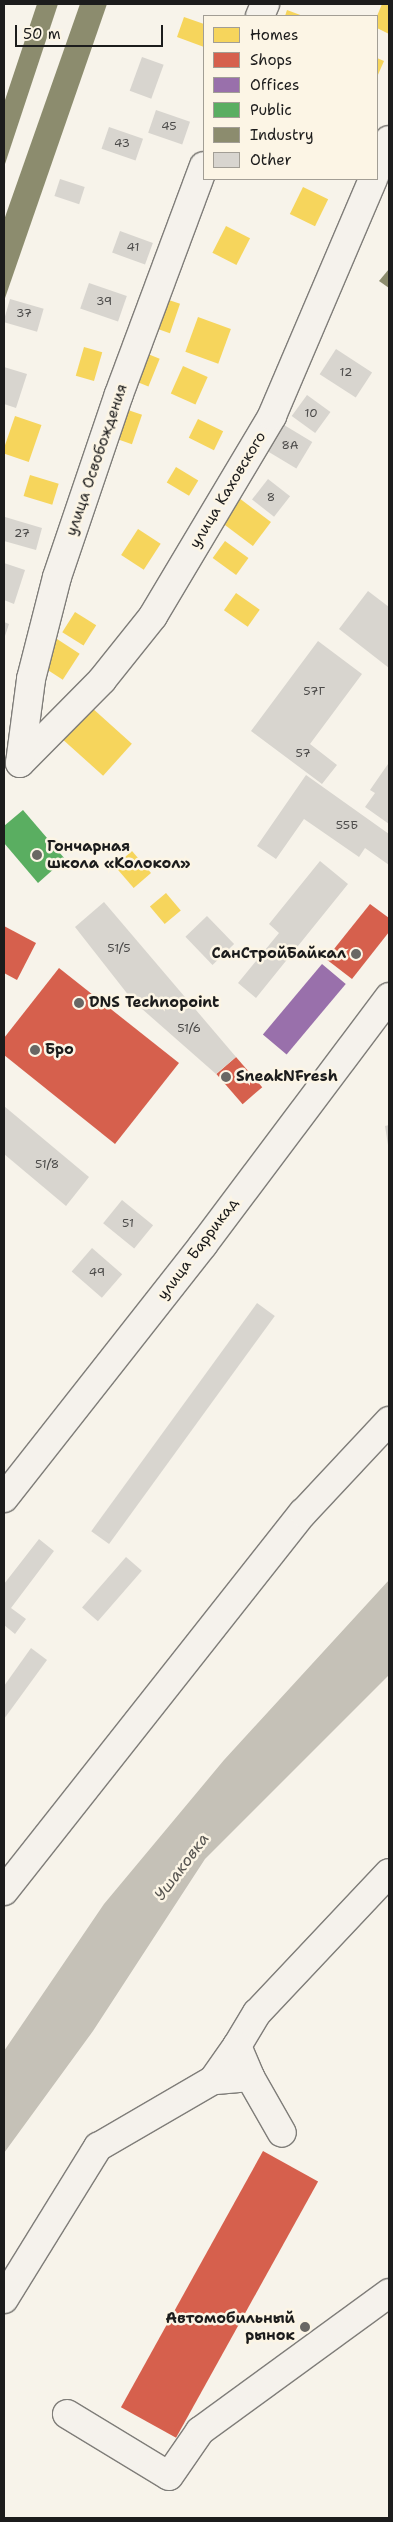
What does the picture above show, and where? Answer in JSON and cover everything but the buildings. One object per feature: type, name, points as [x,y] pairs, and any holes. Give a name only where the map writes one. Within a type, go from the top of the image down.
[{"type":"street","points":[[378,168],[389,140]]},
{"type":"street","name":"улица Освобождения","points":[[20,763],[31,679],[57,577],[119,394],[203,169]]},
{"type":"street","name":"улица Каховского","points":[[20,763],[102,680],[158,607],[272,416],[373,180]]},
{"type":"street","name":"улица Баррикад","points":[[4,1498],[203,1245],[389,997]]},
{"type":"street","points":[[4,1891],[303,1513],[389,1421]]},
{"type":"street","points":[[4,2299],[98,2147],[213,2080],[237,2046],[257,2012],[389,1873]]},
{"type":"street","points":[[237,2046],[250,2078],[282,2133]]},
{"type":"street","points":[[213,2080],[250,2078]]},
{"type":"street","points":[[67,2414],[169,2476],[200,2431],[389,2293]]},
{"type":"water","name":"Ушаковка","points":[[389,1580],[389,1675],[205,1859],[93,2031],[4,2153],[4,2051],[104,1904],[224,1760]]},
{"type":"place","name":"Гончарная школа «Колокол»","points":[[37,855]]},
{"type":"place","name":"СанСтройБайкал","points":[[356,954]]},
{"type":"place","name":"DNS Technopoint","points":[[79,1003]]},
{"type":"place","name":"Бро","points":[[35,1050]]},
{"type":"place","name":"SneakNFresh","points":[[226,1077]]},
{"type":"place","name":"Автомобильный рынок","points":[[305,2327]]}]
